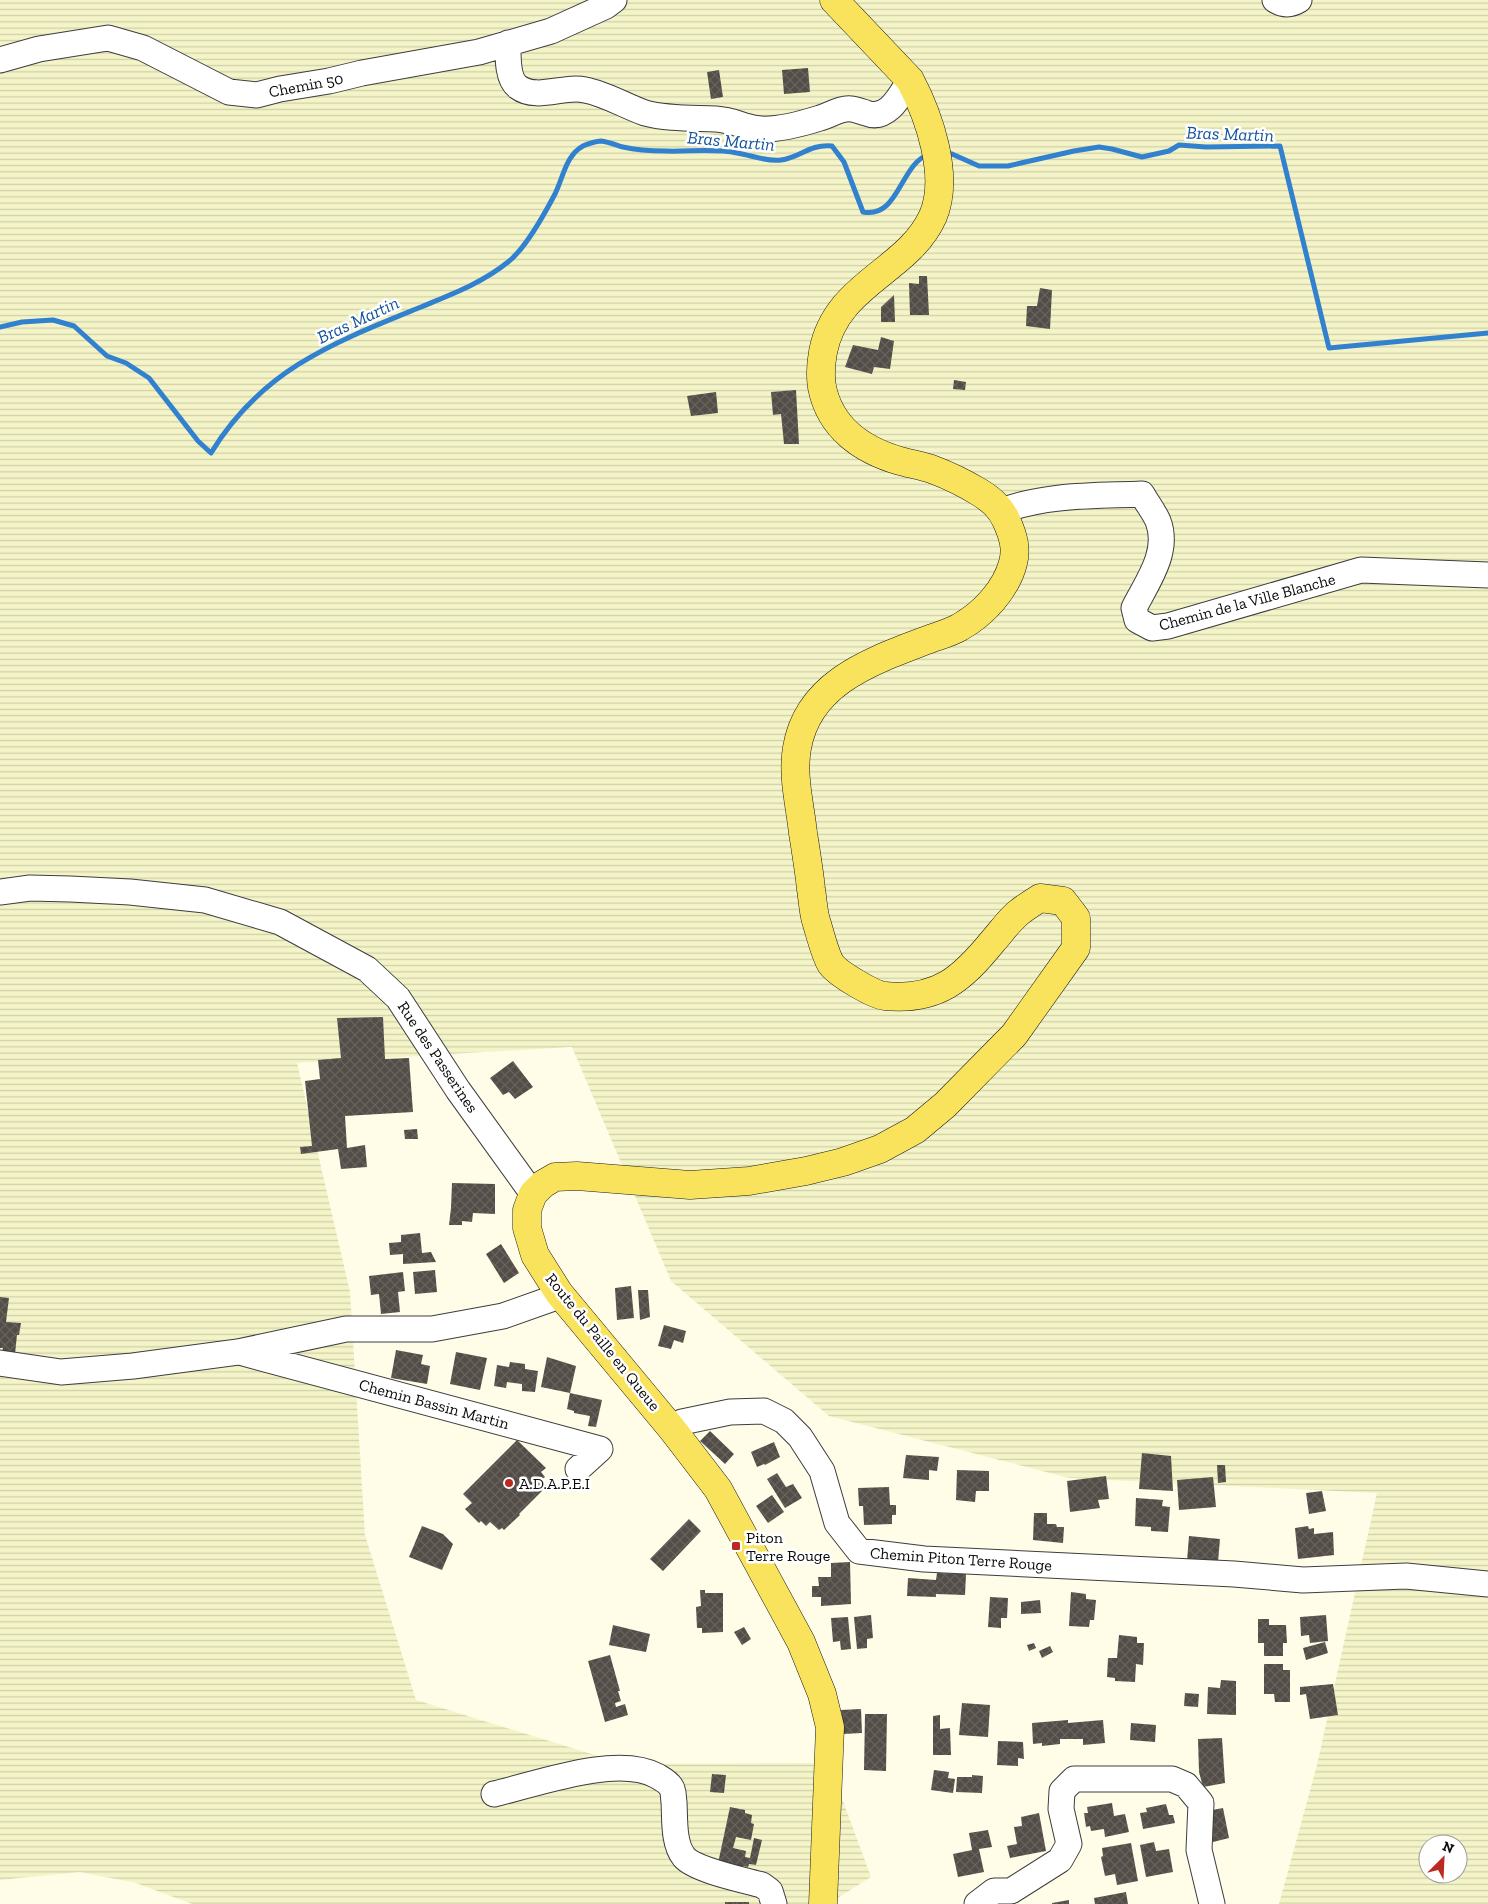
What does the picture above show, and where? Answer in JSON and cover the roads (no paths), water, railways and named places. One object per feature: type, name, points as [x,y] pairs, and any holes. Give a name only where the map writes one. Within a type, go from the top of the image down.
[{"type":"main road","points":[[533,1194],[543,1184],[555,1177],[577,1176],[690,1185],[749,1180],[806,1171],[843,1162],[880,1148],[914,1130],[945,1105],[1014,1035],[1076,948],[1076,918],[1063,901],[1040,898],[1015,915],[972,967],[954,982],[931,992],[908,997],[880,996],[855,983],[832,966],[815,920],[796,776],[797,748],[805,722],[819,700],[844,676],[871,661],[959,628],[988,605],[1004,586],[1014,562],[1015,539],[1002,511],[989,498],[961,481],[932,469],[896,460],[866,448],[845,433],[831,413],[822,386],[821,364],[826,340],[836,317],[856,292],[905,252],[924,233],[934,214],[940,189],[932,132],[918,95],[910,80],[834,0]]},
{"type":"main road","name":"Route du Paille en Queue","points":[[533,1194],[527,1210],[527,1228],[535,1255],[559,1293],[672,1429],[726,1502],[801,1642],[822,1694],[830,1727],[823,1904]]},
{"type":"street","name":"Chemin 50","points":[[0,60],[39,50],[108,38],[143,48],[229,92],[257,95],[362,73],[479,52],[551,30],[606,6],[614,0]]},
{"type":"street","points":[[1275,0],[1280,3],[1292,4],[1299,0]]},
{"type":"street","points":[[508,44],[510,72],[515,85],[522,89],[534,92],[547,92],[582,89],[646,113],[663,116],[727,120],[752,128],[794,125],[822,118],[842,109],[855,108],[869,114],[882,113],[894,105],[910,80]]},
{"type":"street","name":"Chemin de la Ville Blanche","points":[[1002,511],[1015,506],[1062,497],[1142,494],[1158,521],[1161,536],[1160,556],[1134,608],[1138,620],[1152,628],[1168,626],[1360,570],[1488,575]]},
{"type":"street","name":"Rue des Passerines","points":[[0,892],[30,888],[70,889],[130,892],[205,900],[280,922],[367,969],[398,998],[458,1090],[533,1194]]},
{"type":"street","name":"Chemin Bassin Martin","points":[[0,1363],[61,1372],[132,1366],[238,1352],[346,1329],[432,1329],[503,1316],[551,1299],[559,1293]]},
{"type":"street","name":"Chemin Bassin Martin","points":[[238,1352],[600,1449],[578,1469]]},
{"type":"street","name":"Chemin Piton Terre Rouge","points":[[672,1429],[682,1422],[730,1412],[764,1411],[784,1421],[800,1437],[822,1471],[837,1523],[859,1551],[924,1559],[1234,1574],[1304,1580],[1406,1576],[1488,1584]]},
{"type":"street","points":[[494,1794],[590,1770],[620,1767],[637,1768],[653,1774],[666,1781],[673,1789],[678,1846],[685,1858],[695,1866],[762,1885],[770,1891],[774,1904]]},
{"type":"street","points":[[977,1904],[994,1891],[1013,1898],[1060,1860],[1069,1844],[1060,1809],[1062,1791],[1074,1779],[1172,1779],[1186,1785],[1201,1803],[1199,1850],[1212,1904]]},
{"type":"waterway","name":"Bras Martin","points":[[0,327],[22,322],[53,320],[74,326],[107,356],[126,363],[149,378],[198,441],[211,453],[231,424],[253,400],[277,379],[303,362],[330,346],[466,288],[508,262],[528,240],[555,194],[569,161],[577,150],[585,145],[601,141],[639,150],[719,151],[775,160],[788,158],[817,147],[832,146],[844,162],[863,212],[875,212],[884,207],[892,199],[912,168],[919,160],[929,154]]},
{"type":"waterway","name":"Bras Martin","points":[[945,153],[952,154],[979,166],[1008,166],[1099,147],[1142,157],[1169,151],[1179,145],[1206,147],[1280,146],[1329,348],[1488,333]]},
{"type":"place","name":"A.D.A.P.E.I","points":[[509,1483]]},
{"type":"place","name":"Piton Terre Rouge","points":[[736,1546]]}]
